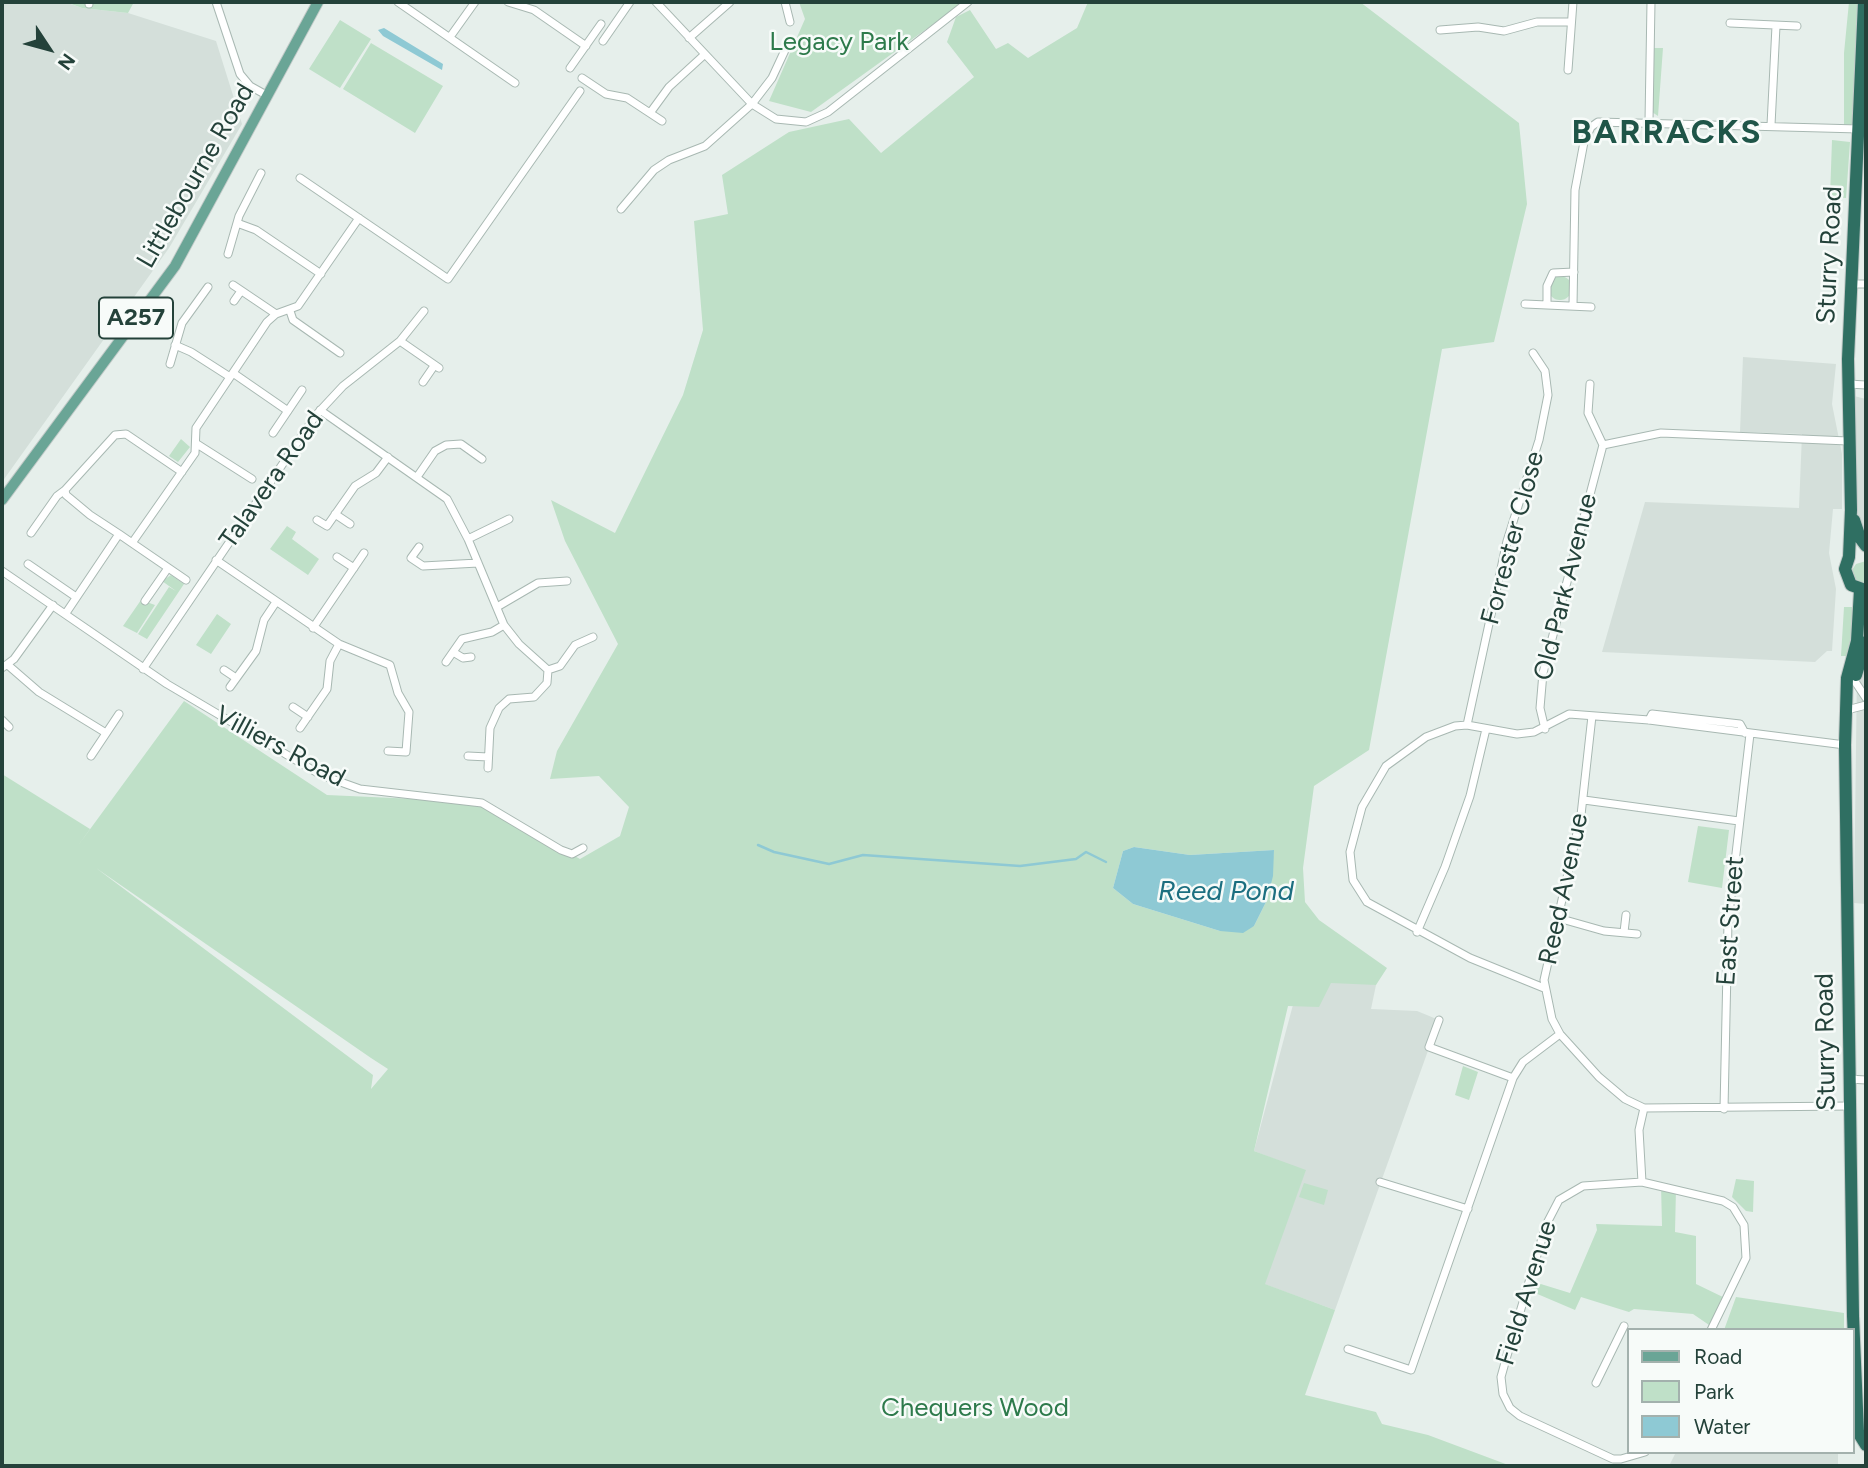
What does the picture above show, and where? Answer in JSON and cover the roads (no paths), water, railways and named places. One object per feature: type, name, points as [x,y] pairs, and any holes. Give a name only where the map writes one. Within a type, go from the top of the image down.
[{"type":"highway","name":"Sturry Road","points":[[1864,2],[1864,64],[1850,284],[1848,441],[1851,510],[1849,558],[1845,575],[1851,585],[1863,590],[1857,641],[1847,678],[1844,745],[1857,1382],[1863,1420],[1860,1437],[1866,1445]]},
{"type":"highway","name":"Sturry Road","points":[[1849,558],[1866,548],[1851,510]]},
{"type":"highway","name":"Sturry Road","points":[[1847,706],[1866,642]]},
{"type":"highway","name":"Sturry Road","points":[[1857,1382],[1866,1398]]},
{"type":"main road","name":"Littlebourne Road","points":[[2,500],[175,266],[318,2]]},
{"type":"street","points":[[216,2],[240,74],[250,86],[268,96]]},
{"type":"street","points":[[398,2],[515,83]]},
{"type":"street","points":[[450,37],[475,2]]},
{"type":"street","points":[[508,2],[534,9],[586,46]]},
{"type":"street","points":[[603,41],[630,2]]},
{"type":"street","points":[[656,2],[752,104],[776,119],[806,122],[824,115],[968,2]]},
{"type":"street","points":[[689,38],[730,2]]},
{"type":"street","points":[[785,2],[790,23]]},
{"type":"street","points":[[1568,70],[1573,2]]},
{"type":"street","points":[[1650,121],[1651,2]]},
{"type":"street","points":[[1455,18],[1455,27]]},
{"type":"street","points":[[1440,30],[1455,27],[1504,31],[1537,22],[1571,23]]},
{"type":"street","points":[[1730,23],[1797,26]]},
{"type":"street","points":[[570,68],[601,24]]},
{"type":"street","points":[[1771,125],[1776,26]]},
{"type":"street","points":[[621,209],[654,170],[669,160],[705,146],[752,104],[772,78],[786,48]]},
{"type":"street","points":[[650,113],[669,87],[704,55]]},
{"type":"street","points":[[582,78],[606,94],[628,98],[662,121]]},
{"type":"street","points":[[300,178],[448,279],[580,90]]},
{"type":"street","points":[[1573,306],[1575,190],[1582,151],[1591,127],[1598,122],[1650,121],[1859,129]]},
{"type":"street","points":[[228,254],[237,223],[261,173]]},
{"type":"street","points":[[252,480],[197,444],[194,435],[196,428],[276,314],[290,311],[302,302],[359,218]]},
{"type":"street","points":[[237,223],[256,230],[321,274]]},
{"type":"street","points":[[1547,305],[1547,286],[1553,273],[1574,272]]},
{"type":"street","points":[[1850,284],[1866,284]]},
{"type":"street","points":[[233,285],[276,314]]},
{"type":"street","points":[[170,364],[182,323],[208,287]]},
{"type":"street","points":[[234,302],[241,291]]},
{"type":"street","points":[[1525,304],[1591,307]]},
{"type":"street","points":[[290,311],[293,320],[340,353]]},
{"type":"street","name":"Talavera Road","points":[[143,669],[320,410],[343,386],[400,341],[424,311]]},
{"type":"street","points":[[400,341],[437,367],[423,382]]},
{"type":"street","points":[[175,345],[232,375],[288,411]]},
{"type":"street","name":"Forrester Close","points":[[1467,725],[1507,541],[1536,453],[1548,395],[1545,372],[1533,353]]},
{"type":"street","points":[[1590,384],[1588,413],[1602,445],[1661,433],[1848,441]]},
{"type":"street","points":[[1848,384],[1866,385]]},
{"type":"street","points":[[273,433],[302,390]]},
{"type":"street","points":[[320,410],[447,499],[468,539],[504,625],[548,670],[547,683],[534,697],[509,699],[499,708],[489,728],[488,768]]},
{"type":"street","points":[[32,533],[57,496],[115,435],[122,432],[181,471]]},
{"type":"street","points":[[132,543],[197,444]]},
{"type":"street","points":[[416,477],[435,452],[446,444],[461,444],[482,458]]},
{"type":"street","name":"Old Park Avenue","points":[[1545,729],[1539,708],[1542,673],[1602,445]]},
{"type":"street","points":[[317,520],[327,526],[355,486],[376,473],[388,457]]},
{"type":"street","points":[[65,490],[66,495],[85,511],[186,580]]},
{"type":"street","points":[[335,514],[350,524]]},
{"type":"street","points":[[468,539],[509,519]]},
{"type":"street","points":[[66,613],[118,534]]},
{"type":"street","points":[[419,547],[411,558],[422,566],[478,563]]},
{"type":"street","points":[[313,628],[364,553]]},
{"type":"street","points":[[337,557],[354,568]]},
{"type":"street","points":[[216,560],[313,628],[340,644],[390,664],[398,694],[409,712],[406,752],[388,751]]},
{"type":"street","points":[[28,564],[76,597]]},
{"type":"street","points":[[145,601],[168,568]]},
{"type":"street","name":"Villiers Road","points":[[2,571],[143,669],[321,775],[342,784],[482,803],[561,850],[572,854],[583,848]]},
{"type":"street","points":[[497,607],[538,583],[567,581]]},
{"type":"street","points":[[230,687],[259,644],[264,620],[275,601]]},
{"type":"street","points":[[53,605],[5,667],[46,697],[68,707],[106,733]]},
{"type":"street","points":[[446,662],[467,636],[484,635],[504,625]]},
{"type":"street","points":[[548,670],[560,666],[575,645],[593,637]]},
{"type":"street","points":[[300,728],[327,690],[330,661],[340,644]]},
{"type":"street","points":[[453,652],[463,657],[471,657]]},
{"type":"street","points":[[224,670],[236,678]]},
{"type":"street","points":[[1854,680],[1866,698]]},
{"type":"street","points":[[1847,706],[1866,705]]},
{"type":"street","points":[[293,706],[308,717]]},
{"type":"street","points":[[91,756],[119,714]]},
{"type":"street","points":[[1544,988],[1470,958],[1367,902],[1353,880],[1350,852],[1362,807],[1386,766],[1426,737],[1455,726],[1467,725],[1517,734],[1545,729],[1569,714],[1649,720],[1844,745]]},
{"type":"street","name":"Reed Avenue","points":[[1592,716],[1584,800],[1544,988],[1560,1034],[1599,1077],[1625,1098],[1644,1108]]},
{"type":"street","points":[[2,720],[9,727]]},
{"type":"street","points":[[1418,932],[1446,867],[1470,796],[1486,729]]},
{"type":"street","name":"East Street","points":[[1724,1108],[1728,922],[1748,733]]},
{"type":"street","points":[[468,755],[488,757]]},
{"type":"street","points":[[1584,800],[1740,821]]},
{"type":"street","points":[[1624,932],[1626,915]]},
{"type":"street","points":[[1558,918],[1604,931],[1637,934]]},
{"type":"street","points":[[1439,1020],[1430,1047],[1513,1078]]},
{"type":"street","points":[[1348,1349],[1411,1370],[1513,1078],[1523,1062],[1560,1034]]},
{"type":"street","points":[[1849,1079],[1866,1080]]},
{"type":"street","points":[[1642,1182],[1639,1130],[1644,1108],[1850,1106]]},
{"type":"street","points":[[1380,1182],[1468,1209]]},
{"type":"street","name":"Field Avenue","points":[[1640,1454],[1621,1460],[1612,1459],[1520,1416],[1510,1408],[1501,1385],[1552,1209],[1569,1191],[1583,1186],[1642,1182],[1723,1201],[1741,1215],[1746,1235],[1746,1258],[1712,1328]]},
{"type":"street","points":[[1597,1383],[1624,1326]]},
{"type":"street","points":[[1618,1340],[1626,1342]]},
{"type":"water","points":[[384,28],[443,64],[442,70],[383,36],[378,30]]},
{"type":"water","name":"Reed Pond","points":[[1134,847],[1190,855],[1274,850],[1273,876],[1267,900],[1254,926],[1243,933],[1220,931],[1133,904],[1113,888],[1123,851]]},
{"type":"waterway","points":[[758,845],[774,852],[829,864],[863,855],[1020,866],[1076,859],[1086,852],[1106,862]]},
{"type":"district","name":"BARRACKS","points":[[1667,133]]},
{"type":"park label","name":"Legacy Park","points":[[839,42]]},
{"type":"park label","name":"Chequers Wood","points":[[975,1408]]}]
